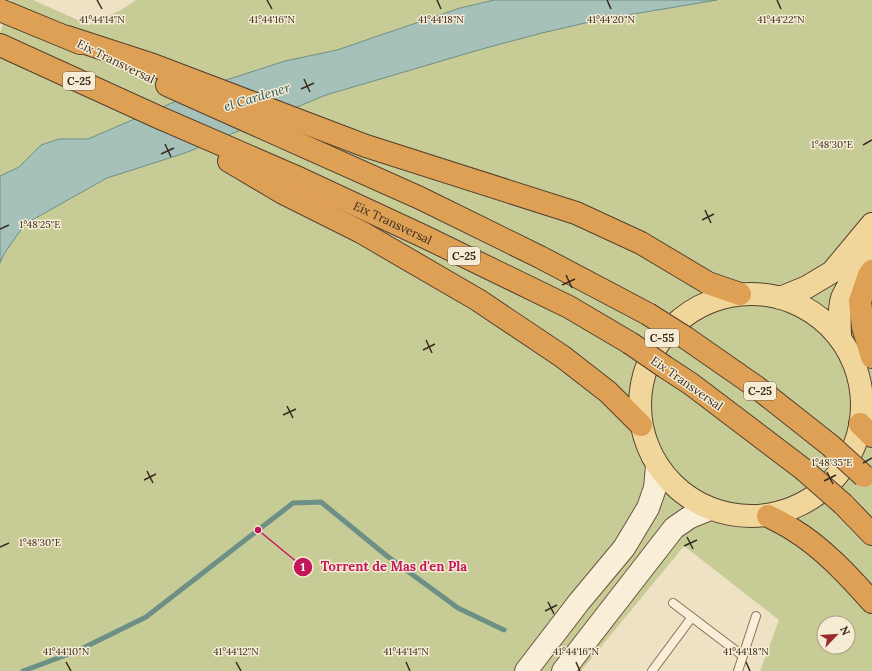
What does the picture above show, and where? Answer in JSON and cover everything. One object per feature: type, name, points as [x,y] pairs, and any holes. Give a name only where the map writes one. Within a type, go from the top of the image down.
[{"type":"highway","name":"Eix Transversal","points":[[0,10],[67,37],[186,94],[315,150],[360,172],[420,198],[540,257],[648,314],[686,338],[754,386],[832,446],[868,480]]},
{"type":"highway","points":[[67,37],[153,65],[366,146],[576,213],[642,243],[708,283],[740,294]]},
{"type":"highway","name":"C-25","points":[[0,45],[158,117],[289,185]]},
{"type":"highway","name":"Eix Transversal","points":[[289,185],[425,237],[569,307],[630,343],[690,384],[803,469],[844,504],[872,534]]},
{"type":"highway","points":[[289,185],[361,232],[478,300],[563,357],[608,392],[641,425]]},
{"type":"highway","points":[[872,270],[860,301],[863,327],[872,357]]},
{"type":"highway","points":[[768,516],[792,529],[814,544],[872,602]]},
{"type":"main road","points":[[780,298],[807,287],[832,272],[872,224]]},
{"type":"main road","name":"C-55","points":[[840,338],[842,299],[872,251]]},
{"type":"main road","name":"C-55","points":[[740,294],[764,295],[780,298],[797,304],[813,313],[840,338],[858,375],[866,430],[857,437],[844,467],[831,483],[816,496],[799,506],[768,516],[742,517],[722,513],[694,502],[680,492],[667,480],[657,466],[646,443],[641,425],[639,405],[642,379],[649,360],[662,338],[680,319],[696,308],[721,298],[740,294]]},
{"type":"main road","points":[[526,671],[579,602],[624,548],[648,508],[655,488],[657,466]]},
{"type":"main road","points":[[569,667],[674,528],[690,517],[710,509]]},
{"type":"lane","points":[[672,603],[743,656]]},
{"type":"lane","points":[[738,671],[756,616]]},
{"type":"lane","points":[[652,671],[692,617]]},
{"type":"green space","points":[[11,0],[33,0],[89,25],[121,10],[136,0],[494,0],[460,8],[337,50],[285,61],[223,81],[88,139],[59,139],[41,145],[19,167],[0,176],[0,32]]},
{"type":"green space","points":[[717,0],[872,0],[872,671],[760,671],[779,620],[684,546],[581,671],[0,671],[0,263],[4,254],[25,224],[107,178],[185,153],[326,95],[542,33],[598,20]]},
{"type":"water","name":"el Cardener","points":[[494,0],[717,0],[598,20],[542,33],[326,95],[185,153],[107,178],[25,224],[4,254],[0,263],[0,176],[19,167],[41,145],[59,139],[88,139],[223,81],[285,61],[337,50],[460,8]]},
{"type":"waterway","points":[[23,671],[77,651],[146,617],[293,503],[321,502],[387,556],[458,608],[504,630]]},
{"type":"place","name":"Torrent de Mas d'en Pla","points":[[258,530]]}]
